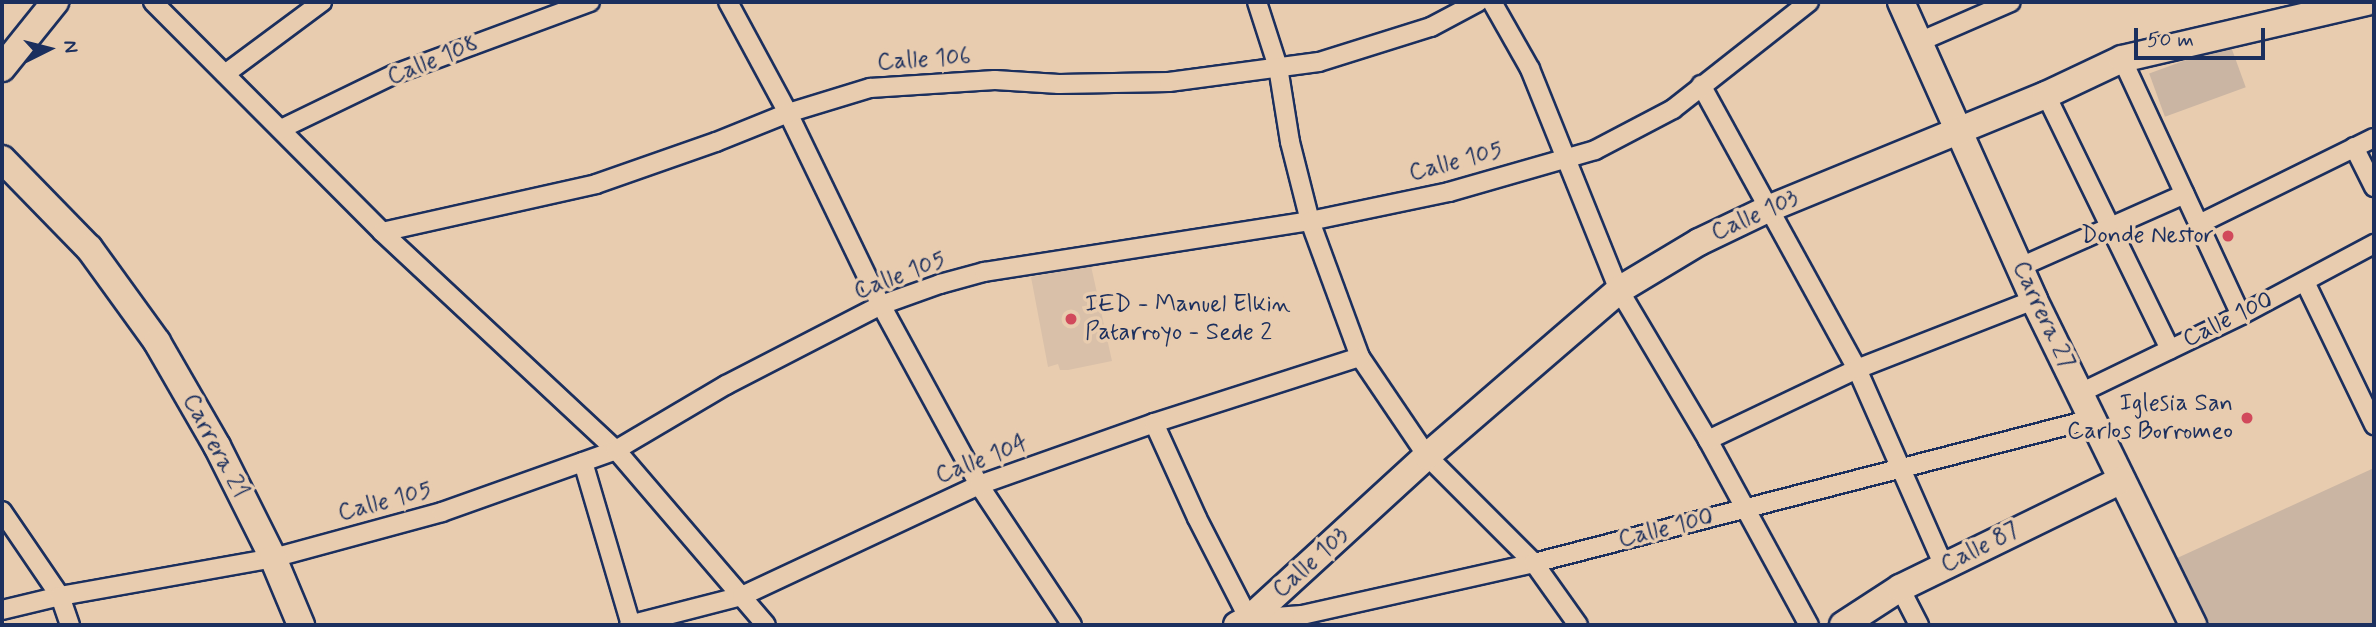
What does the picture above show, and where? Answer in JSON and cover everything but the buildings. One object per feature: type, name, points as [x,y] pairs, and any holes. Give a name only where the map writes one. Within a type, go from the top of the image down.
[{"type":"street","points":[[2,68],[55,2]]},
{"type":"street","points":[[152,2],[383,232],[615,450],[766,625]]},
{"type":"street","points":[[225,74],[322,2]]},
{"type":"street","name":"Calle 108","points":[[281,129],[395,75],[590,2]]},
{"type":"street","points":[[728,2],[788,113],[881,305],[979,485],[1072,625]]},
{"type":"street","points":[[1257,2],[1278,67],[1290,142],[1310,221],[1360,357],[1427,456],[1534,563],[1578,625]]},
{"type":"street","name":"Calle 106","points":[[383,232],[596,184],[716,142],[788,113],[870,88],[933,82],[1169,82],[1319,62],[1368,50],[1431,27],[1478,2]]},
{"type":"street","points":[[1492,2],[1530,69],[1619,290],[1708,440],[1743,509],[1809,625]]},
{"type":"street","name":"Calle 105","points":[[2,610],[60,596],[273,558],[442,512],[615,450],[726,384],[881,305],[984,272],[1310,221],[1449,192],[1595,150],[1673,109],[1809,2]]},
{"type":"street","name":"Carrera 27","points":[[1901,2],[2034,300],[2193,625]]},
{"type":"street","points":[[1919,42],[2011,2]]},
{"type":"street","name":"Calle 103","points":[[1243,622],[1427,456],[1619,290],[1699,242],[1770,208],[2046,95],[2122,59],[2318,7],[2364,2]]},
{"type":"street","points":[[2122,59],[2241,315]]},
{"type":"street","points":[[1701,85],[1857,369],[1944,566]]},
{"type":"street","points":[[2046,95],[2170,349]]},
{"type":"street","points":[[2199,224],[2374,138]]},
{"type":"street","points":[[2354,148],[2374,187]]},
{"type":"street","name":"Carrera 21","points":[[2,159],[112,276],[158,342],[216,446],[273,558],[301,625]]},
{"type":"street","points":[[2020,267],[2185,194]]},
{"type":"street","name":"Calle 100","points":[[2080,393],[2241,315],[2374,244]]},
{"type":"street","points":[[2305,282],[2374,425]]},
{"type":"street","points":[[1708,440],[1857,369],[2034,300]]},
{"type":"street","name":"Calle 104","points":[[631,625],[743,596],[979,485],[1154,423],[1360,357]]},
{"type":"street","name":"Calle 100","points":[[1243,622],[1306,620],[2092,419]]},
{"type":"street","points":[[1154,423],[1243,622]]},
{"type":"street","points":[[583,462],[631,625]]},
{"type":"street","name":"Calle 87","points":[[1843,625],[1900,588],[2121,480]]},
{"type":"street","points":[[2,512],[60,596],[70,625]]},
{"type":"street","points":[[1900,588],[1919,625]]},
{"type":"shaded area","points":[[2230,44],[2246,87],[2165,117],[2149,73]]},
{"type":"shaded area","name":"IED - Manuel Elkin Patarroyo - Sede 2","points":[[1091,266],[1112,361],[1068,370],[1060,370],[1058,364],[1048,367],[1031,277]]},
{"type":"shaded area","points":[[2374,468],[2374,625],[2204,625],[2175,559]]},
{"type":"place","name":"Donde Nestor","points":[[2228,236]]},
{"type":"place","name":"IED - Manuel Elkin Patarroyo - Sede 2","points":[[1071,319]]},
{"type":"place","name":"Iglesia San Carlos Borromeo","points":[[2247,418]]}]
